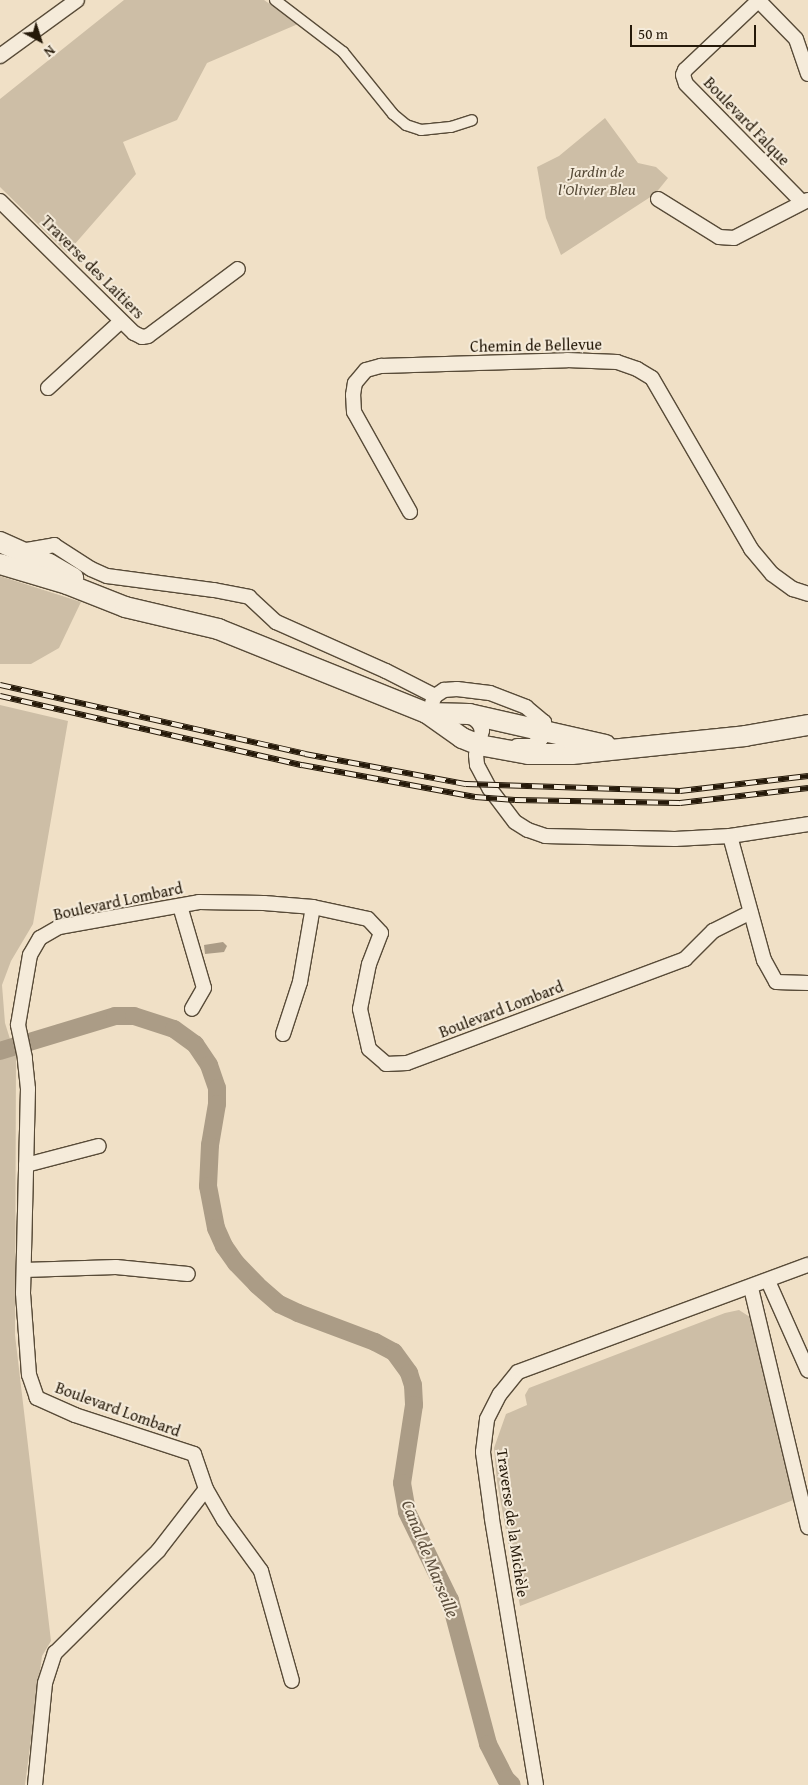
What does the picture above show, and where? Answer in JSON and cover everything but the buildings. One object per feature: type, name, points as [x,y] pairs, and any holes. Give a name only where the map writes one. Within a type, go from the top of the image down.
[{"type":"main road","points":[[0,542],[74,575],[125,607],[218,629],[431,705],[621,748]]},
{"type":"main road","points":[[0,564],[74,575]]},
{"type":"main road","points":[[431,705],[462,738],[479,745],[528,754],[572,754],[745,736],[808,724]]},
{"type":"street","points":[[0,56],[77,0]]},
{"type":"street","points":[[275,0],[344,52],[393,114],[406,125],[421,130],[451,127],[472,120]]},
{"type":"street","points":[[759,0],[796,39],[808,74]]},
{"type":"street","name":"Boulevard Falque","points":[[759,0],[685,70],[683,75],[686,84],[805,201]]},
{"type":"street","points":[[658,199],[720,237],[734,238],[771,221],[805,201]]},
{"type":"street","name":"Traverse des Laitiers","points":[[0,201],[134,333],[142,337],[148,336],[238,269]]},
{"type":"street","points":[[48,388],[121,320]]},
{"type":"street","name":"Chemin de Bellevue","points":[[410,512],[354,412],[353,395],[355,383],[366,370],[381,366],[567,360],[618,362],[637,369],[652,378],[751,549],[772,574],[793,589],[808,594]]},
{"type":"street","points":[[74,575],[107,576],[214,590],[249,597],[276,622],[386,671],[431,705],[444,690],[456,689],[490,693],[526,707],[544,722],[545,731],[541,739],[532,746],[479,745]]},
{"type":"street","points":[[469,714],[479,723],[482,730],[476,755],[477,765],[490,789],[515,822],[528,830],[545,836],[675,839],[730,836],[808,824]]},
{"type":"street","points":[[730,836],[764,960],[776,982],[808,983]]},
{"type":"street","name":"Boulevard Lombard","points":[[206,1489],[194,1454],[75,1415],[37,1398],[29,1375],[24,1270],[28,1089],[25,1058],[18,1025],[30,955],[40,938],[59,927],[199,902],[264,903],[313,908],[368,919],[381,933],[369,964],[360,1009],[369,1049],[386,1064],[407,1063],[684,959],[713,931],[751,912]]},
{"type":"street","points":[[180,906],[204,988],[192,1009]]},
{"type":"street","points":[[283,1034],[300,982],[313,908]]},
{"type":"street","points":[[26,1164],[99,1146]]},
{"type":"street","name":"Traverse de la Michèle","points":[[536,1785],[483,1452],[488,1419],[500,1394],[518,1372],[751,1288],[808,1265]]},
{"type":"street","points":[[24,1270],[116,1267],[188,1274]]},
{"type":"street","points":[[768,1281],[808,1371]]},
{"type":"street","points":[[751,1288],[808,1526]]},
{"type":"street","points":[[34,1785],[45,1683],[55,1653],[158,1551],[206,1489],[224,1520],[261,1571],[292,1681]]},
{"type":"green space","points":[[124,0],[264,0],[298,24],[207,63],[177,120],[123,142],[136,174],[67,253],[0,187],[0,99]]},
{"type":"green space","name":"Jardin de l'Olivier Bleu","points":[[605,118],[638,163],[656,167],[668,178],[655,194],[561,255],[546,218],[537,167],[559,156]]},
{"type":"green space","points":[[0,576],[81,602],[59,648],[31,664],[0,664]]},
{"type":"green space","points":[[0,705],[68,721],[33,924],[11,961],[2,985],[5,1023],[10,1039],[0,1042]]},
{"type":"green space","points":[[16,1052],[15,1335],[51,1641],[42,1656],[25,1785],[0,1785],[0,1057]]},
{"type":"green space","points":[[739,1310],[750,1317],[754,1328],[796,1499],[520,1606],[497,1482],[494,1448],[506,1414],[527,1405],[525,1395],[529,1388],[725,1313]]},
{"type":"shaded area","points":[[223,942],[227,946],[224,952],[205,954],[204,945]]},
{"type":"shaded area","points":[[10,1039],[16,1052],[0,1057],[0,1042]]},
{"type":"waterway","name":"Canal de Marseille","points":[[0,1051],[115,1016],[134,1016],[174,1029],[195,1044],[209,1065],[217,1088],[217,1104],[210,1145],[208,1186],[216,1228],[224,1246],[236,1263],[279,1304],[375,1342],[394,1352],[409,1373],[413,1385],[414,1405],[402,1483],[407,1512],[450,1600],[488,1744],[506,1779],[512,1785]]},
{"type":"railway","points":[[0,685],[305,754],[466,784],[680,791],[808,776]]},
{"type":"railway","points":[[0,696],[302,765],[475,797],[515,800],[680,803],[808,788]]}]
